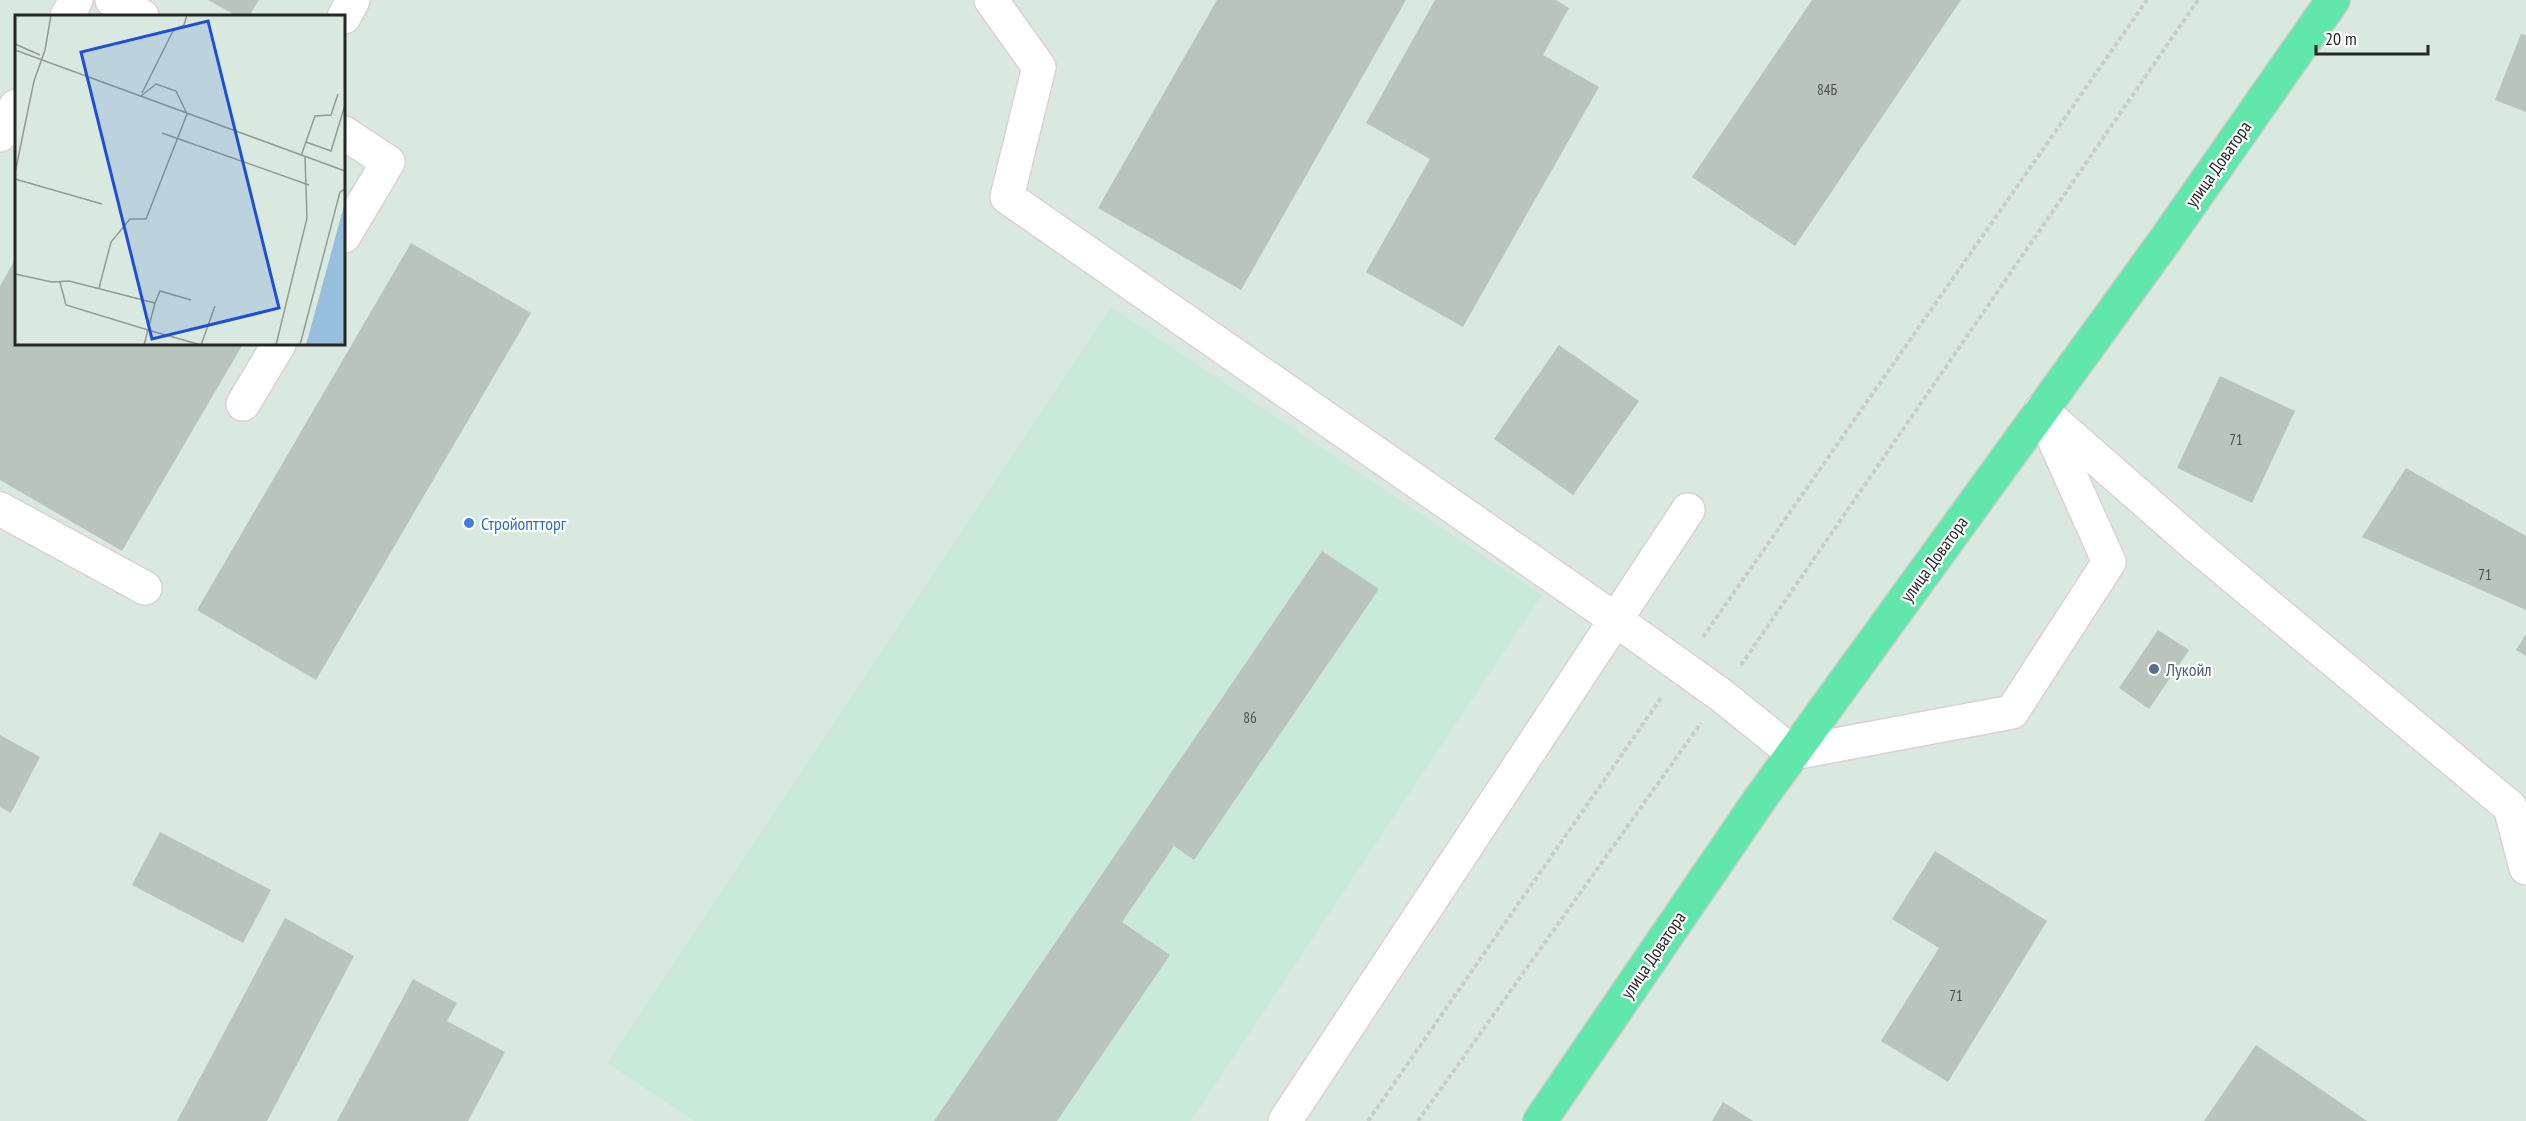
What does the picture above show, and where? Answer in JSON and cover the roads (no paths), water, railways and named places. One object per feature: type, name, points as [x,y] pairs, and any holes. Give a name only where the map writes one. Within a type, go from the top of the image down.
[{"type":"main road","name":"улица Доватора","points":[[1540,1121],[1793,753],[2166,239],[2333,0]]},
{"type":"lane","points":[[68,15],[76,0]]},
{"type":"lane","points":[[112,0],[140,15]]},
{"type":"lane","points":[[345,15],[352,0]]},
{"type":"lane","points":[[991,0],[1039,67],[1007,197],[1721,694],[1793,753],[2012,712],[2109,562],[2041,410]]},
{"type":"lane","points":[[0,135],[15,108]]},
{"type":"lane","points":[[345,135],[388,162],[345,234]]},
{"type":"lane","points":[[243,405],[278,345]]},
{"type":"lane","points":[[2041,410],[2193,543],[2510,807],[2526,868]]},
{"type":"lane","points":[[0,509],[145,588]]},
{"type":"lane","points":[[1285,1121],[1688,510]]},
{"type":"place","name":"Стройоптторг","points":[[469,523]]},
{"type":"place","name":"Лукойл","points":[[2154,669]]}]
